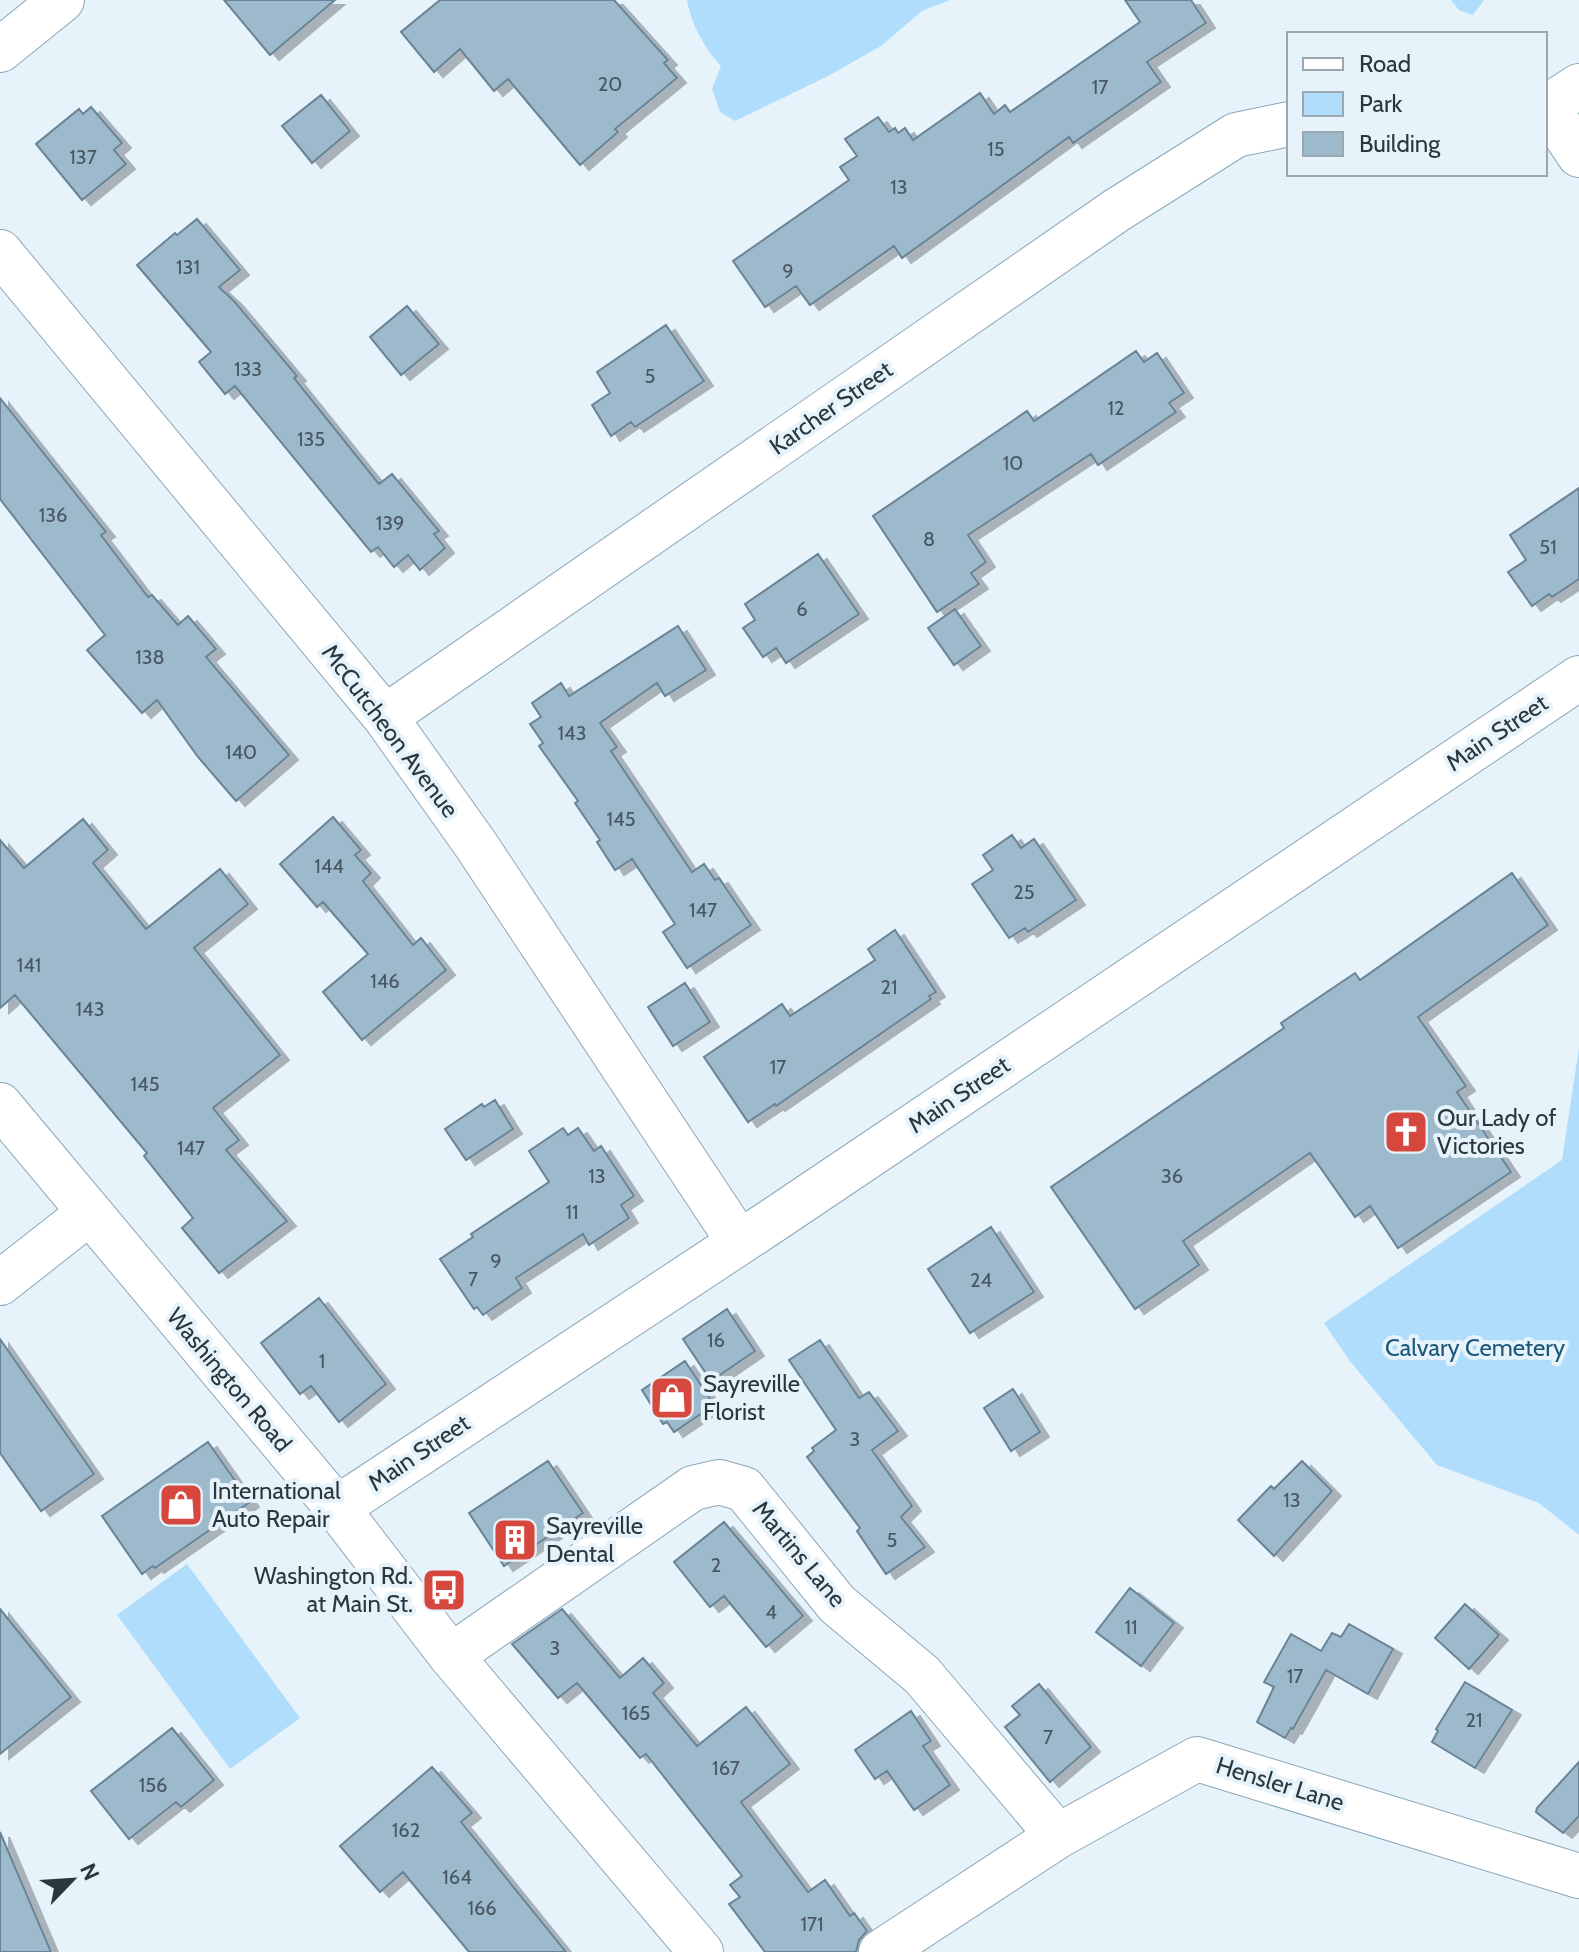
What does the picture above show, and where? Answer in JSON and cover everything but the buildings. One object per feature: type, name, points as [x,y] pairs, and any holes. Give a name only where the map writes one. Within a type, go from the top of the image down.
[{"type":"street","points":[[0,50],[62,0]]},
{"type":"street","points":[[1557,101],[1579,155]]},
{"type":"street","name":"Karcher Street","points":[[385,717],[1117,210],[1236,135],[1287,124]]},
{"type":"street","name":"McCutcheon Avenue","points":[[0,252],[385,717],[476,845],[739,1242]]},
{"type":"street","name":"Main Street","points":[[337,1508],[1579,678]]},
{"type":"street","name":"Washington Road","points":[[0,1105],[337,1508],[451,1656],[701,1952]]},
{"type":"street","points":[[0,1283],[89,1213]]},
{"type":"street","name":"Martins Lane","points":[[451,1656],[693,1488],[719,1482],[744,1489],[837,1604],[922,1675],[1058,1836]]},
{"type":"street","name":"Hensler Lane","points":[[881,1952],[1058,1836],[1197,1759],[1579,1876]]},
{"type":"green space","points":[[687,0],[950,0],[922,11],[881,46],[828,76],[735,121],[720,112],[712,89],[721,66],[700,36]]},
{"type":"green space","points":[[1451,0],[1484,0],[1473,15],[1459,10]]},
{"type":"green space","name":"Calvary Cemetery","points":[[1579,1048],[1579,1535],[1539,1503],[1437,1465],[1349,1360],[1324,1323],[1562,1160]]},
{"type":"green space","points":[[187,1564],[300,1718],[230,1769],[117,1615]]},
{"type":"place","name":"Our Lady of Victories","points":[[1406,1132]]},
{"type":"place","name":"Sayreville Florist","points":[[672,1398]]},
{"type":"place","name":"International Auto Repair","points":[[181,1505]]},
{"type":"place","name":"Sayreville Dental","points":[[515,1540]]},
{"type":"place","name":"Washington Rd. at Main St.","points":[[444,1590]]}]
